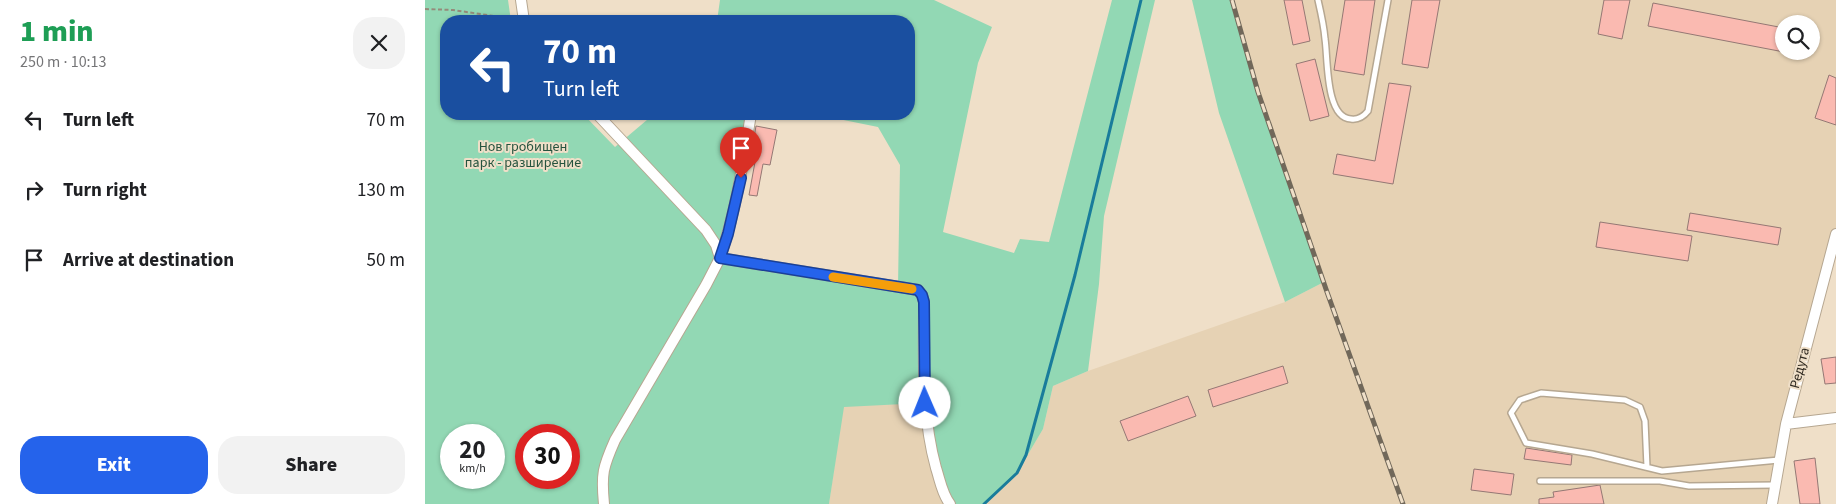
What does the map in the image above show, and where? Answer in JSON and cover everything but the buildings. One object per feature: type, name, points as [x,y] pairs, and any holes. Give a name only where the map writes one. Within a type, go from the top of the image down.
[{"type":"street","points":[[521,0],[521,15]]},
{"type":"street","points":[[603,120],[706,230],[716,245],[720,258]]},
{"type":"street","points":[[604,504],[602,474],[606,458],[720,258],[738,194],[750,120]]},
{"type":"street","name":"Редута","points":[[1772,504],[1786,424],[1835,238]]},
{"type":"street","points":[[720,258],[918,290],[924,302],[924,393],[926,423],[941,487],[950,504]]},
{"type":"street","points":[[1786,424],[1836,418]]},
{"type":"lane","points":[[1318,0],[1323,21],[1327,68],[1333,101],[1336,110],[1343,117],[1352,120],[1359,118],[1367,111],[1388,0]]},
{"type":"lane","points":[[1647,467],[1645,421],[1640,407],[1625,400],[1541,393],[1520,400],[1511,413],[1527,443],[1591,454],[1662,471],[1779,460]]},
{"type":"lane","points":[[1540,481],[1661,482],[1689,486],[1775,485]]},
{"type":"path","points":[[425,9],[453,10],[492,15]]},
{"type":"shaded area","points":[[1232,0],[1836,0],[1836,234],[1772,504],[984,504],[1017,473],[1043,429],[1053,386],[1088,371],[1285,302],[1324,282],[1258,92]]},
{"type":"shaded area","points":[[925,403],[950,504],[829,504],[843,406]]},
{"type":"green space","name":"Нов гробищен парк - разширение","points":[[425,0],[508,0],[510,15],[440,15],[440,120],[589,120],[615,147],[647,120],[750,120],[720,258],[898,286],[900,165],[878,127],[844,120],[915,120],[915,15],[718,15],[720,0],[934,0],[992,27],[978,63],[943,232],[1014,253],[1020,239],[1049,242],[1112,0],[1155,0],[1104,216],[1099,284],[1088,371],[1053,386],[1043,429],[1017,473],[984,504],[950,504],[924,403],[844,407],[829,504],[425,504]]},
{"type":"green space","points":[[1192,0],[1232,0],[1258,92],[1324,282],[1285,302],[1219,113]]},
{"type":"waterway","points":[[984,504],[1017,473],[1026,455],[1075,275],[1141,0]]},
{"type":"railway","points":[[1232,0],[1258,92],[1403,504]]},
{"type":"slow traffic","points":[[833,277],[912,289]]},
{"type":"route","points":[[741,178],[728,234],[720,258],[918,290],[924,302],[925,403]]}]
